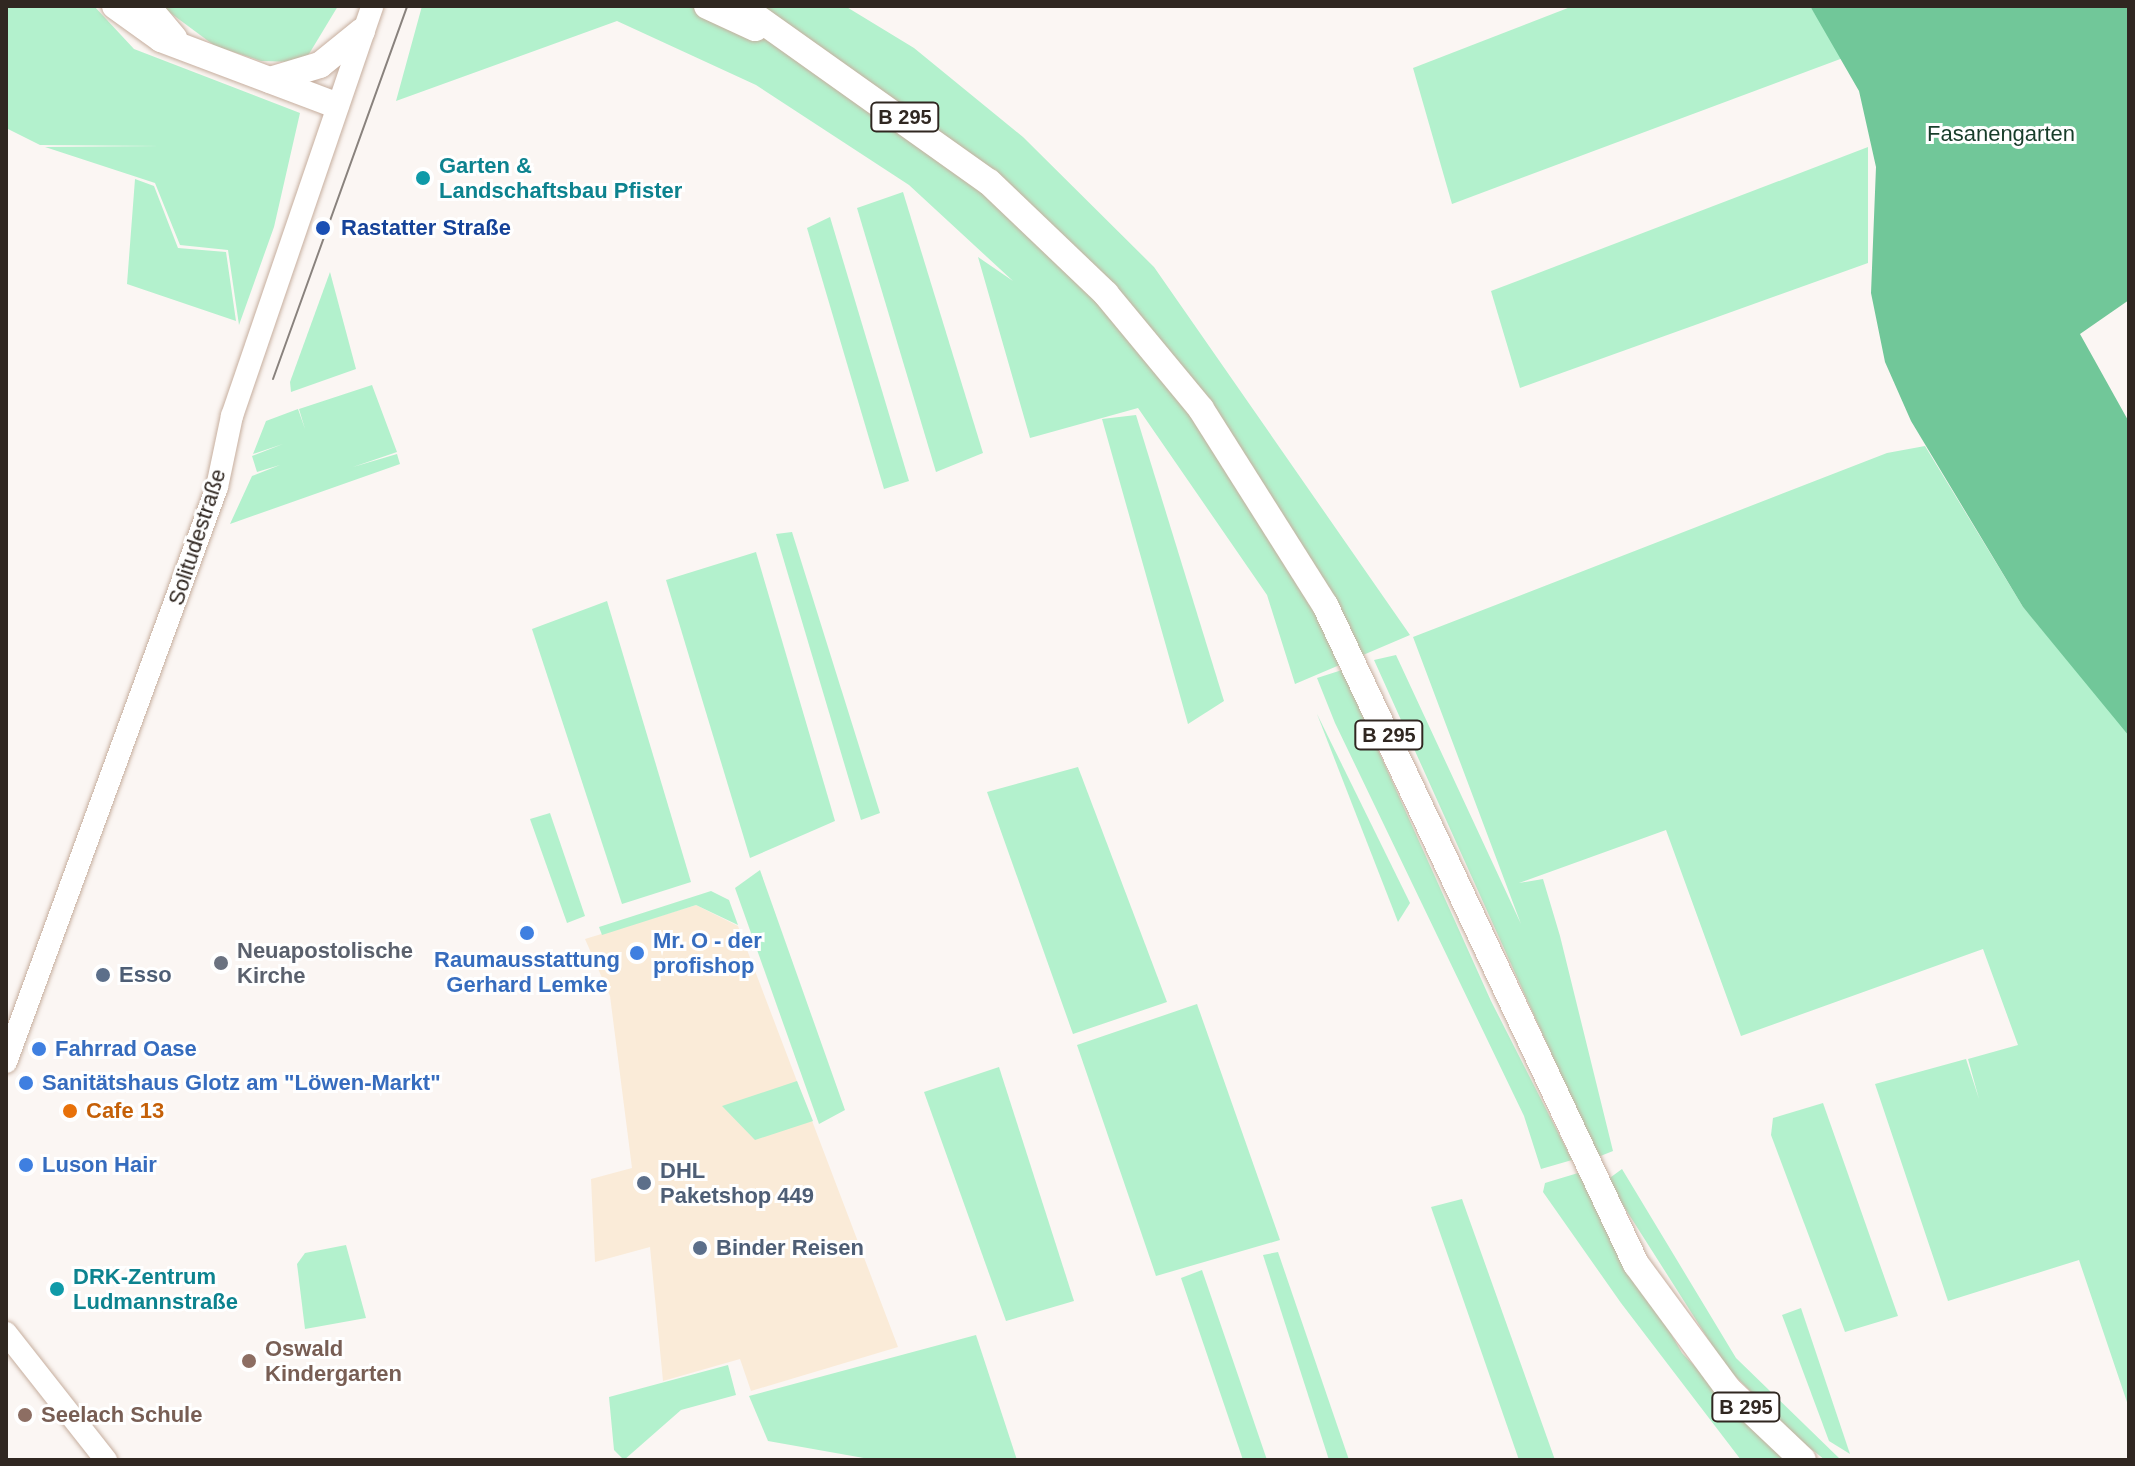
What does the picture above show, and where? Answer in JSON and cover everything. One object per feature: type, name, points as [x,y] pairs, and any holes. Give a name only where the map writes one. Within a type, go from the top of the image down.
[{"type":"main road","points":[[115,6],[139,28],[336,105]]},
{"type":"main road","points":[[147,6],[183,46]]},
{"type":"main road","name":"Solitudestraße","points":[[6,1062],[217,487],[232,416],[372,6]]},
{"type":"main road","name":"B 295","points":[[707,6],[817,57]]},
{"type":"main road","name":"B 295","points":[[741,6],[944,146],[1054,241],[1156,353],[1248,475],[1371,698],[1636,1264],[1728,1389],[1803,1460]]},
{"type":"main road","points":[[270,80],[320,65],[362,31]]},
{"type":"main road","points":[[6,1333],[106,1460]]},
{"type":"shaded area","points":[[696,905],[738,926],[898,1347],[751,1391],[740,1359],[663,1381],[650,1247],[595,1262],[591,1179],[632,1168],[610,996],[585,939]]},
{"type":"green space","points":[[6,6],[94,6],[134,49],[300,113],[274,227],[239,325],[228,250],[180,245],[155,183],[45,147],[160,146],[40,145],[6,128]]},
{"type":"green space","points":[[161,6],[338,6],[309,54],[296,62],[261,61],[215,46]]},
{"type":"green space","points":[[422,6],[845,6],[914,48],[1023,137],[1154,267],[1410,635],[1295,684],[1267,595],[1138,408],[1030,438],[978,257],[1013,281],[909,185],[756,85],[617,21],[396,101]]},
{"type":"green space","points":[[1573,6],[1810,6],[1843,58],[1452,204],[1413,68]]},
{"type":"green space","name":"Fasanengarten","points":[[1810,6],[2129,6],[2129,300],[2080,334],[2129,422],[2129,736],[2023,607],[1911,421],[1885,362],[1871,293],[1876,167],[1859,91]]},
{"type":"green space","points":[[1868,147],[1868,263],[1520,388],[1491,291]]},
{"type":"green space","points":[[135,179],[154,186],[178,248],[226,252],[236,321],[127,284]]},
{"type":"green space","points":[[903,192],[983,453],[936,472],[857,208]]},
{"type":"green space","points":[[830,217],[909,481],[884,489],[807,228]]},
{"type":"green space","points":[[330,272],[356,369],[291,392],[290,382]]},
{"type":"green space","points":[[372,385],[397,452],[353,467],[397,454],[400,464],[230,524],[252,476],[280,465],[257,472],[252,456],[283,444],[253,454],[266,421],[298,409],[305,429],[299,409]]},
{"type":"green space","points":[[1136,415],[1224,701],[1188,724],[1102,419]]},
{"type":"green space","points":[[1925,446],[2023,607],[2129,733],[2129,1408],[2079,1260],[1948,1301],[1875,1084],[1966,1059],[1979,1099],[1968,1059],[2018,1045],[1983,949],[1741,1036],[1666,830],[1519,883],[1543,879],[1560,936],[1613,1151],[1598,1157],[1374,660],[1396,655],[1521,924],[1413,637],[1887,453]]},
{"type":"green space","points":[[792,532],[880,813],[861,820],[776,534]]},
{"type":"green space","points":[[756,552],[835,821],[750,858],[666,580]]},
{"type":"green space","points":[[607,601],[691,882],[622,904],[532,629]]},
{"type":"green space","points":[[1342,670],[1491,1001],[1572,1160],[1541,1169],[1524,1116],[1335,723],[1317,678]]},
{"type":"green space","points":[[1317,714],[1410,903],[1398,922]]},
{"type":"green space","points":[[1078,767],[1167,1002],[1073,1034],[987,792]]},
{"type":"green space","points":[[550,813],[585,916],[567,923],[530,819]]},
{"type":"green space","points":[[760,870],[845,1110],[819,1124],[735,888]]},
{"type":"green space","points":[[711,891],[729,900],[738,925],[696,905],[602,935],[599,927]]},
{"type":"green space","points":[[1197,1004],[1280,1240],[1156,1276],[1077,1045]]},
{"type":"green space","points":[[999,1067],[1074,1301],[1006,1321],[924,1092]]},
{"type":"green space","points":[[797,1081],[813,1121],[755,1140],[722,1106]]},
{"type":"green space","points":[[1823,1103],[1898,1316],[1845,1332],[1771,1135],[1773,1118]]},
{"type":"green space","points":[[1622,1169],[1736,1358],[1841,1460],[1825,1460],[1800,1440],[1726,1367],[1607,1180]]},
{"type":"green space","points":[[1578,1173],[1682,1353],[1786,1460],[1741,1460],[1621,1303],[1543,1192],[1545,1183]]},
{"type":"green space","points":[[1462,1199],[1555,1460],[1519,1460],[1431,1207]]},
{"type":"green space","points":[[346,1245],[366,1318],[305,1329],[297,1264],[305,1253]]},
{"type":"green space","points":[[1278,1252],[1349,1460],[1329,1460],[1263,1255]]},
{"type":"green space","points":[[1202,1270],[1267,1460],[1243,1460],[1181,1278]]},
{"type":"green space","points":[[1801,1308],[1850,1454],[1829,1441],[1782,1315]]},
{"type":"green space","points":[[976,1335],[1017,1460],[875,1460],[768,1441],[749,1396]]},
{"type":"green space","points":[[728,1365],[736,1395],[681,1410],[624,1460],[614,1450],[609,1397]]},
{"type":"tram line","points":[[273,379],[407,6]]},
{"type":"place","name":"Garten & Landschaftsbau Pfister","points":[[423,178]]},
{"type":"place","name":"Rastatter Straße","points":[[323,228]]},
{"type":"place","name":"Raumausstattung Gerhard Lemke","points":[[527,933]]},
{"type":"place","name":"Mr. O - der profishop","points":[[637,953]]},
{"type":"place","name":"Neuapostolische Kirche","points":[[221,963]]},
{"type":"place","name":"Esso","points":[[103,975]]},
{"type":"place","name":"Fahrrad Oase","points":[[39,1049]]},
{"type":"place","name":"Sanitätshaus Glotz am \"Löwen-Markt\"","points":[[26,1083]]},
{"type":"place","name":"Cafe 13","points":[[70,1111]]},
{"type":"place","name":"Luson Hair","points":[[26,1165]]},
{"type":"place","name":"DHL Paketshop 449","points":[[644,1183]]},
{"type":"place","name":"Binder Reisen","points":[[700,1248]]},
{"type":"place","name":"DRK-Zentrum Ludmannstraße","points":[[57,1289]]},
{"type":"place","name":"Oswald Kindergarten","points":[[249,1361]]},
{"type":"place","name":"Seelach Schule","points":[[25,1415]]}]
